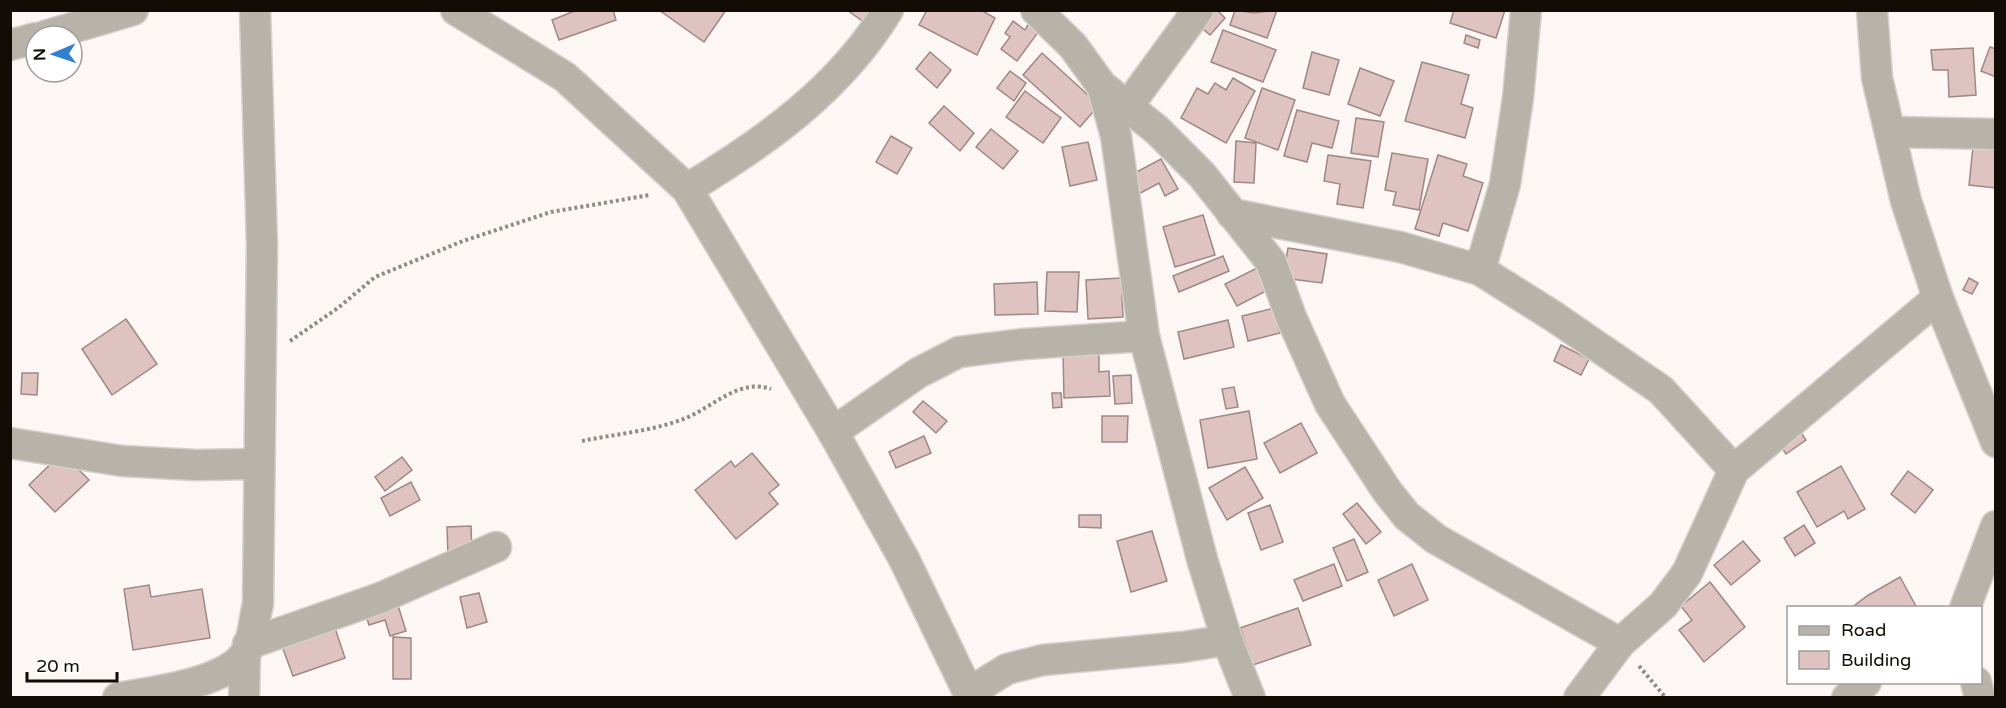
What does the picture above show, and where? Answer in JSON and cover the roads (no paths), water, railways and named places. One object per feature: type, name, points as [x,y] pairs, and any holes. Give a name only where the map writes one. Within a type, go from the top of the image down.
[{"type":"street","points":[[84,24],[133,10]]},
{"type":"street","points":[[244,698],[246,649],[258,604],[262,245],[255,10]]},
{"type":"street","points":[[456,10],[566,77],[687,189],[833,432],[904,559],[971,695],[1007,669],[1043,660],[1172,648],[1227,640]]},
{"type":"street","points":[[687,189],[750,151],[826,89],[874,34],[888,10]]},
{"type":"street","points":[[1036,10],[1073,46],[1102,86],[1157,130],[1202,175],[1271,262],[1291,317],[1330,404],[1387,491],[1407,516],[1436,539],[1620,643]]},
{"type":"street","points":[[1128,106],[1198,10]]},
{"type":"street","points":[[1480,270],[1505,184],[1518,98],[1526,10]]},
{"type":"street","points":[[1872,10],[1877,78],[1906,201],[1938,298],[1995,442]]},
{"type":"street","points":[[1102,86],[1116,136],[1144,336],[1202,560],[1227,640],[1250,698]]},
{"type":"street","points":[[1890,132],[1995,134]]},
{"type":"street","points":[[1232,214],[1400,247],[1480,270],[1553,316],[1661,390],[1734,470]]},
{"type":"street","points":[[1579,698],[1620,643],[1663,605],[1687,573],[1734,470],[1938,298]]},
{"type":"street","points":[[833,432],[918,373],[959,352],[1024,344],[1144,336]]},
{"type":"street","points":[[10,443],[122,461],[196,465],[259,464]]},
{"type":"street","points":[[1965,606],[1995,526]]},
{"type":"street","points":[[118,698],[183,686],[222,673],[246,649],[380,598],[496,547]]},
{"type":"street","points":[[1847,698],[1864,684]]}]
